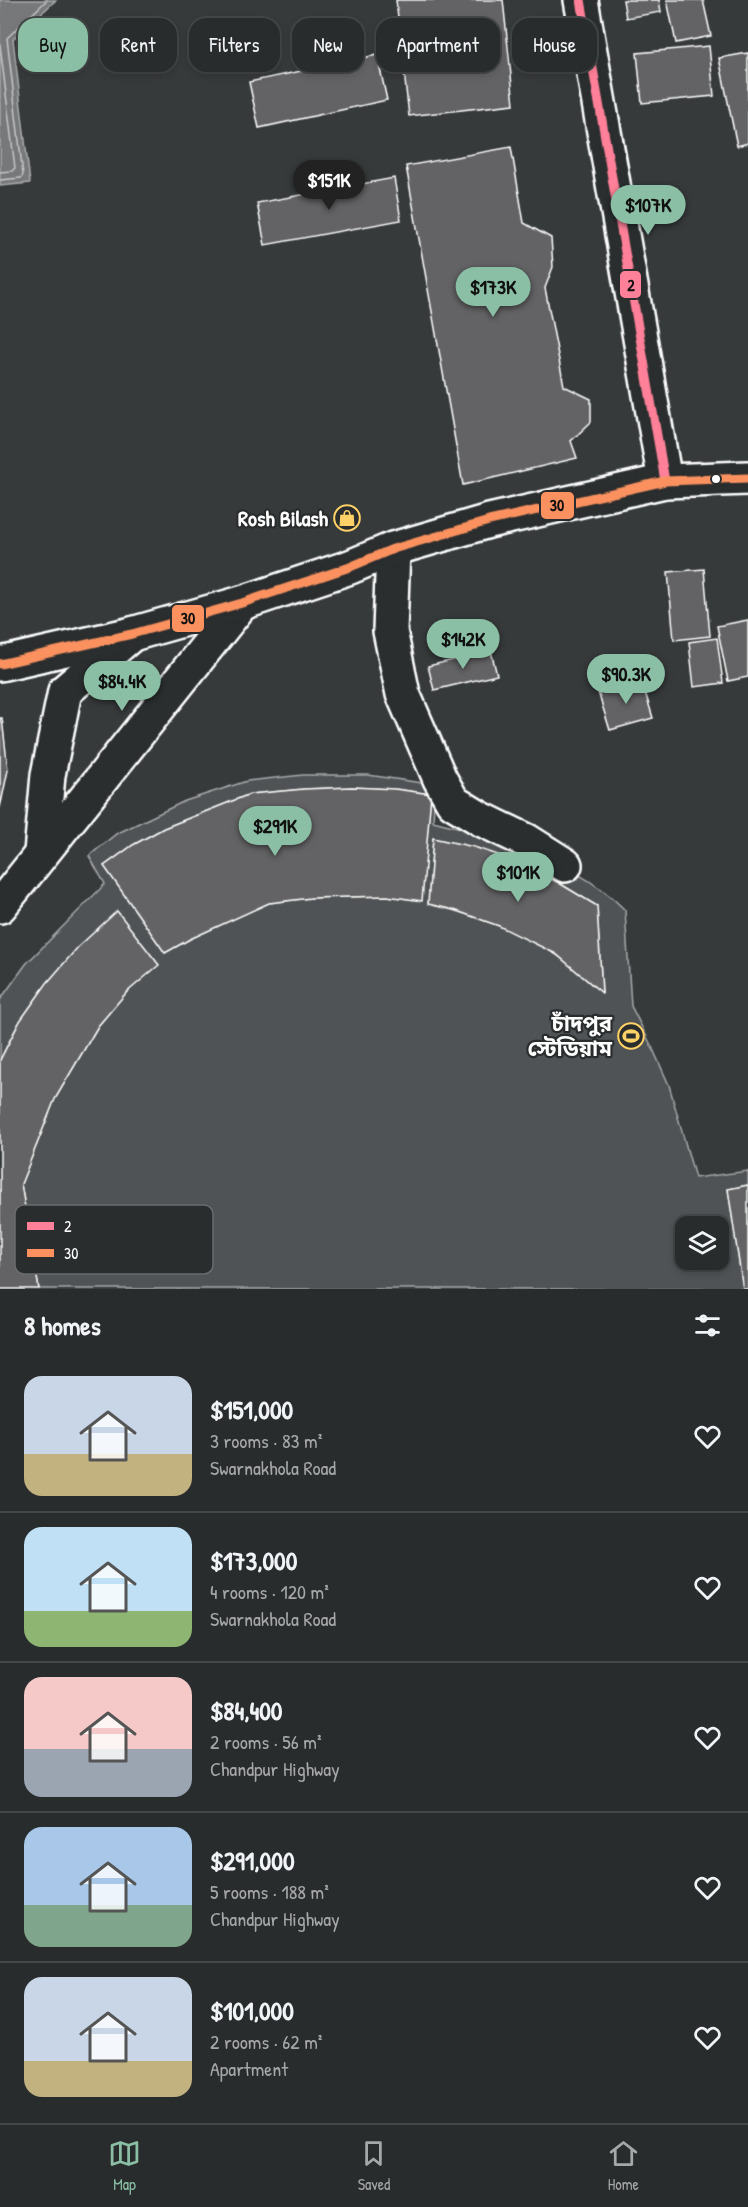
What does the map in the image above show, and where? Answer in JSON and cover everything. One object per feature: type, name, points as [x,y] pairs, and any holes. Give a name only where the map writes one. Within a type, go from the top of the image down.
[{"type":"street","points":[[581,0],[665,481]]},
{"type":"street","points":[[0,664],[132,634],[242,603],[350,567],[393,549],[489,520],[665,481],[748,478]]},
{"type":"street","points":[[393,549],[390,631],[403,694],[440,779],[453,802],[481,819],[527,840],[565,865]]},
{"type":"street","points":[[0,906],[242,603]]},
{"type":"street","points":[[41,853],[48,775],[65,691],[132,634]]},
{"type":"shaded area","points":[[303,775],[368,775],[435,785],[433,821],[510,843],[561,865],[606,893],[625,910],[631,1006],[669,1085],[695,1178],[748,1171],[748,1185],[728,1189],[743,1289],[39,1289],[36,1274],[213,1274],[213,1205],[25,1205],[21,1184],[55,1099],[98,1026],[126,993],[117,912],[78,949],[43,989],[16,1028],[0,1060],[0,1000],[26,964],[105,884],[89,856],[116,834],[185,801],[247,781]],"holes":[[[352,787],[395,789],[431,794],[421,901],[387,896],[311,898],[269,903],[165,953],[104,866],[133,845],[164,828],[250,794]],[[433,839],[516,861],[597,906],[602,992],[561,958],[525,937],[477,918],[428,904]]]},
{"type":"water","points":[[0,0],[56,0],[36,18],[18,18],[18,34],[13,39],[30,183],[0,186]]},
{"type":"building","points":[[396,0],[503,0],[514,104],[409,116],[404,72],[500,72],[500,18],[398,18]]},
{"type":"building","points":[[623,0],[659,0],[661,12],[626,18]]},
{"type":"building","points":[[667,0],[703,0],[711,36],[676,43]]},
{"type":"building","points":[[709,46],[714,96],[642,103],[637,53]]},
{"type":"building","points":[[748,53],[748,143],[737,146],[719,58]]},
{"type":"building","points":[[376,55],[376,72],[381,72],[387,100],[259,128],[249,82],[296,72],[364,72],[364,58]]},
{"type":"building","points":[[511,147],[524,223],[551,238],[553,267],[545,288],[564,386],[591,399],[591,422],[571,441],[577,458],[463,485],[406,166]]},
{"type":"building","points":[[394,178],[401,220],[265,245],[257,203]]},
{"type":"building","points":[[704,569],[710,636],[674,640],[668,572]]},
{"type":"building","points":[[748,620],[748,677],[728,681],[717,626]]},
{"type":"building","points":[[717,638],[723,683],[694,687],[689,642]]},
{"type":"building","points":[[491,651],[497,675],[434,690],[428,666]]},
{"type":"building","points":[[641,679],[653,718],[610,730],[598,692]]},
{"type":"building","points":[[0,718],[2,718],[8,770],[0,808]]},
{"type":"building","points":[[352,787],[395,789],[431,794],[422,901],[387,896],[311,898],[269,903],[165,953],[104,866],[133,845],[164,828],[250,794]]},
{"type":"building","points":[[433,838],[474,847],[516,861],[597,906],[602,993],[556,954],[499,926],[454,910],[428,904]]},
{"type":"building","points":[[117,911],[159,965],[126,993],[98,1026],[55,1099],[21,1184],[25,1205],[15,1205],[15,1274],[36,1274],[39,1289],[0,1289],[0,1060],[20,1021],[47,983],[78,947]]},
{"type":"building","points":[[748,1185],[748,1289],[743,1289],[728,1189]]},
{"type":"transit line","name":"2","points":[[581,0],[665,481]]},
{"type":"transit line","name":"30","points":[[0,664],[132,634],[242,603],[350,567],[393,549],[489,521],[665,481],[748,478]]},
{"type":"place","name":"Rosh Bilash","points":[[347,518]]},
{"type":"place","name":"চাঁদপুর স্টেডিয়াম","points":[[631,1036]]}]
